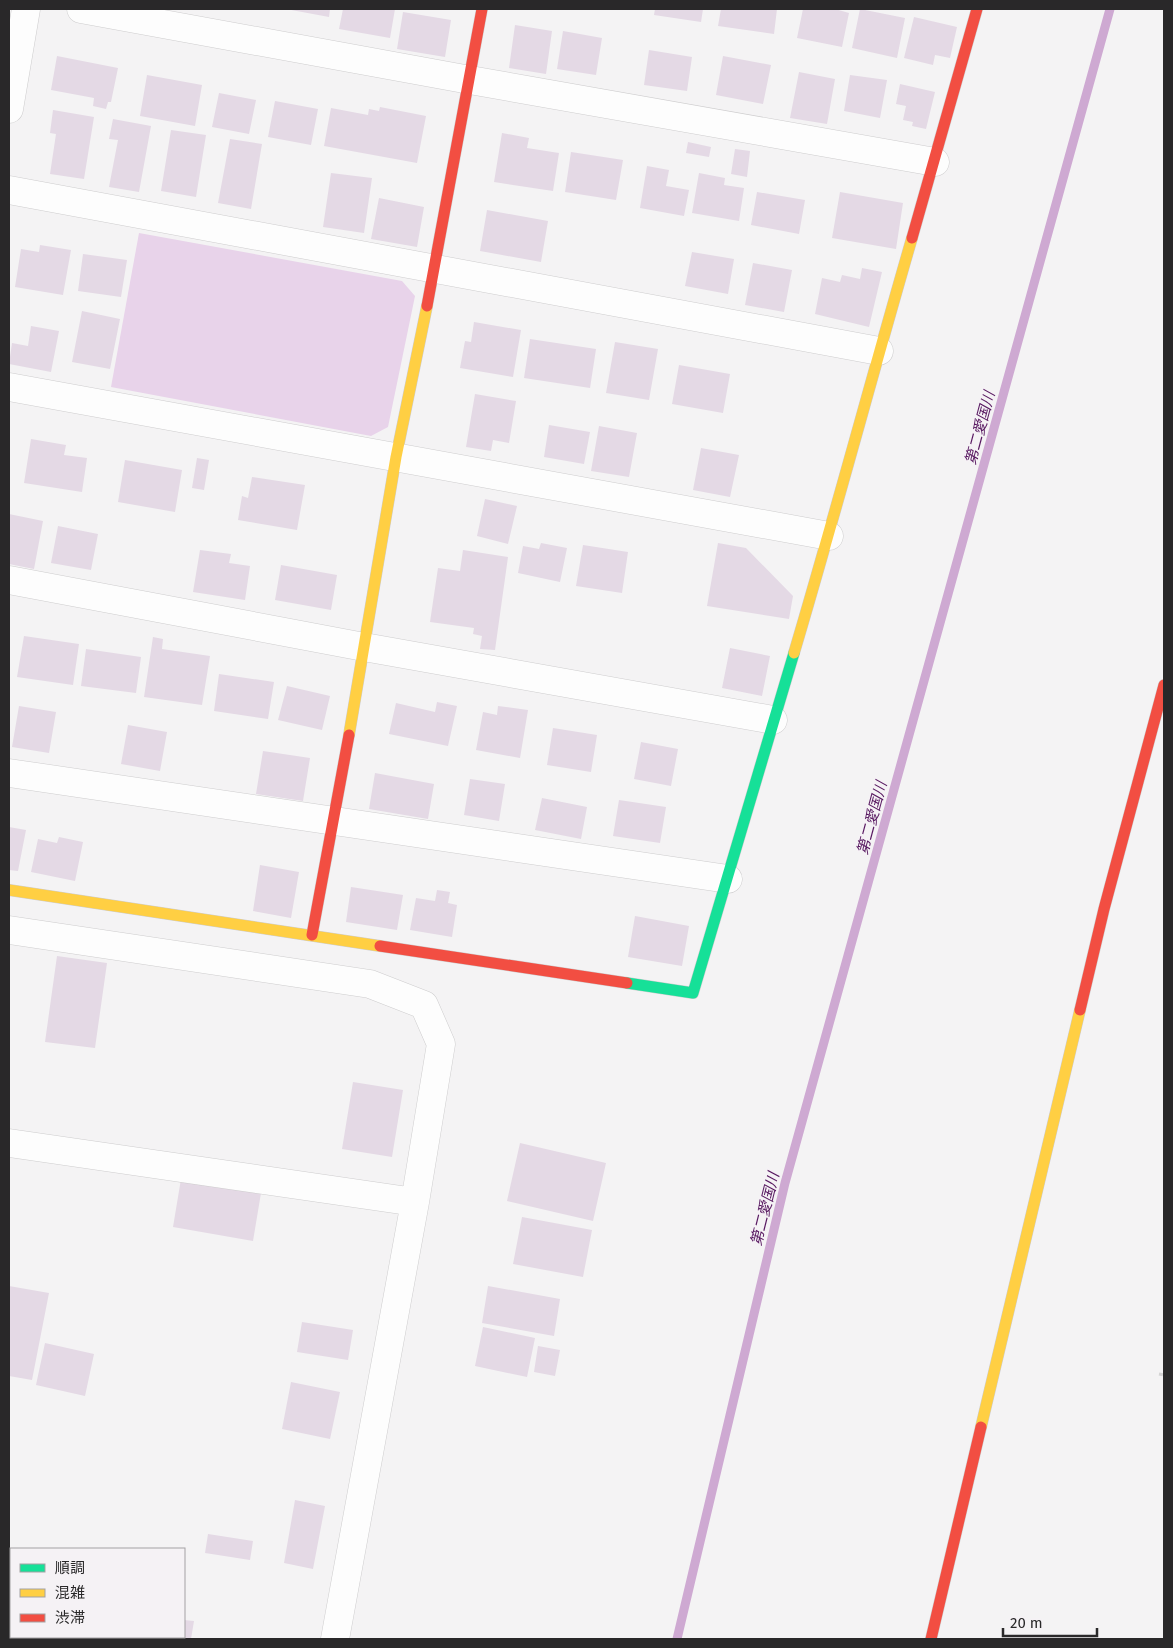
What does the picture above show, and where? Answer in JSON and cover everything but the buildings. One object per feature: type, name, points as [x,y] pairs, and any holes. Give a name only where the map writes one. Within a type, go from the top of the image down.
[{"type":"street","points":[[9,109],[26,9]]},
{"type":"street","points":[[81,9],[935,162]]},
{"type":"street","points":[[312,935],[334,822],[396,457],[434,268],[482,9]]},
{"type":"street","points":[[9,890],[693,992],[829,536],[878,351],[935,162],[977,9]]},
{"type":"street","points":[[9,190],[878,351]]},
{"type":"street","points":[[9,387],[829,536]]},
{"type":"street","points":[[9,580],[364,647],[773,720]]},
{"type":"street","points":[[931,1639],[1104,909],[1164,685]]},
{"type":"street","points":[[9,773],[728,879]]},
{"type":"street","points":[[9,930],[370,984],[424,1005],[441,1044],[415,1202],[336,1639]]},
{"type":"street","points":[[9,1143],[415,1202]]},
{"type":"path","points":[[1160,1374],[1164,1375]]},
{"type":"shaded area","points":[[139,233],[402,281],[415,296],[388,427],[371,436],[111,387]]},
{"type":"waterway","name":"第二愛国川","points":[[677,1639],[785,1183],[1110,9]]},
{"type":"traffic: fast","points":[[627,983],[693,993],[794,653]]},
{"type":"traffic: slow","points":[[794,653],[912,238]]},
{"type":"traffic: slow","points":[[349,735],[396,457],[427,306]]},
{"type":"traffic: slow","points":[[9,890],[380,946]]},
{"type":"traffic: slow","points":[[981,1427],[1080,1010]]},
{"type":"traffic: jam","points":[[427,306],[482,9]]},
{"type":"traffic: jam","points":[[912,238],[977,9]]},
{"type":"traffic: jam","points":[[1080,1010],[1104,909],[1164,685]]},
{"type":"traffic: jam","points":[[312,935],[349,735]]},
{"type":"traffic: jam","points":[[380,946],[627,983]]},
{"type":"traffic: jam","points":[[931,1639],[981,1427]]}]
